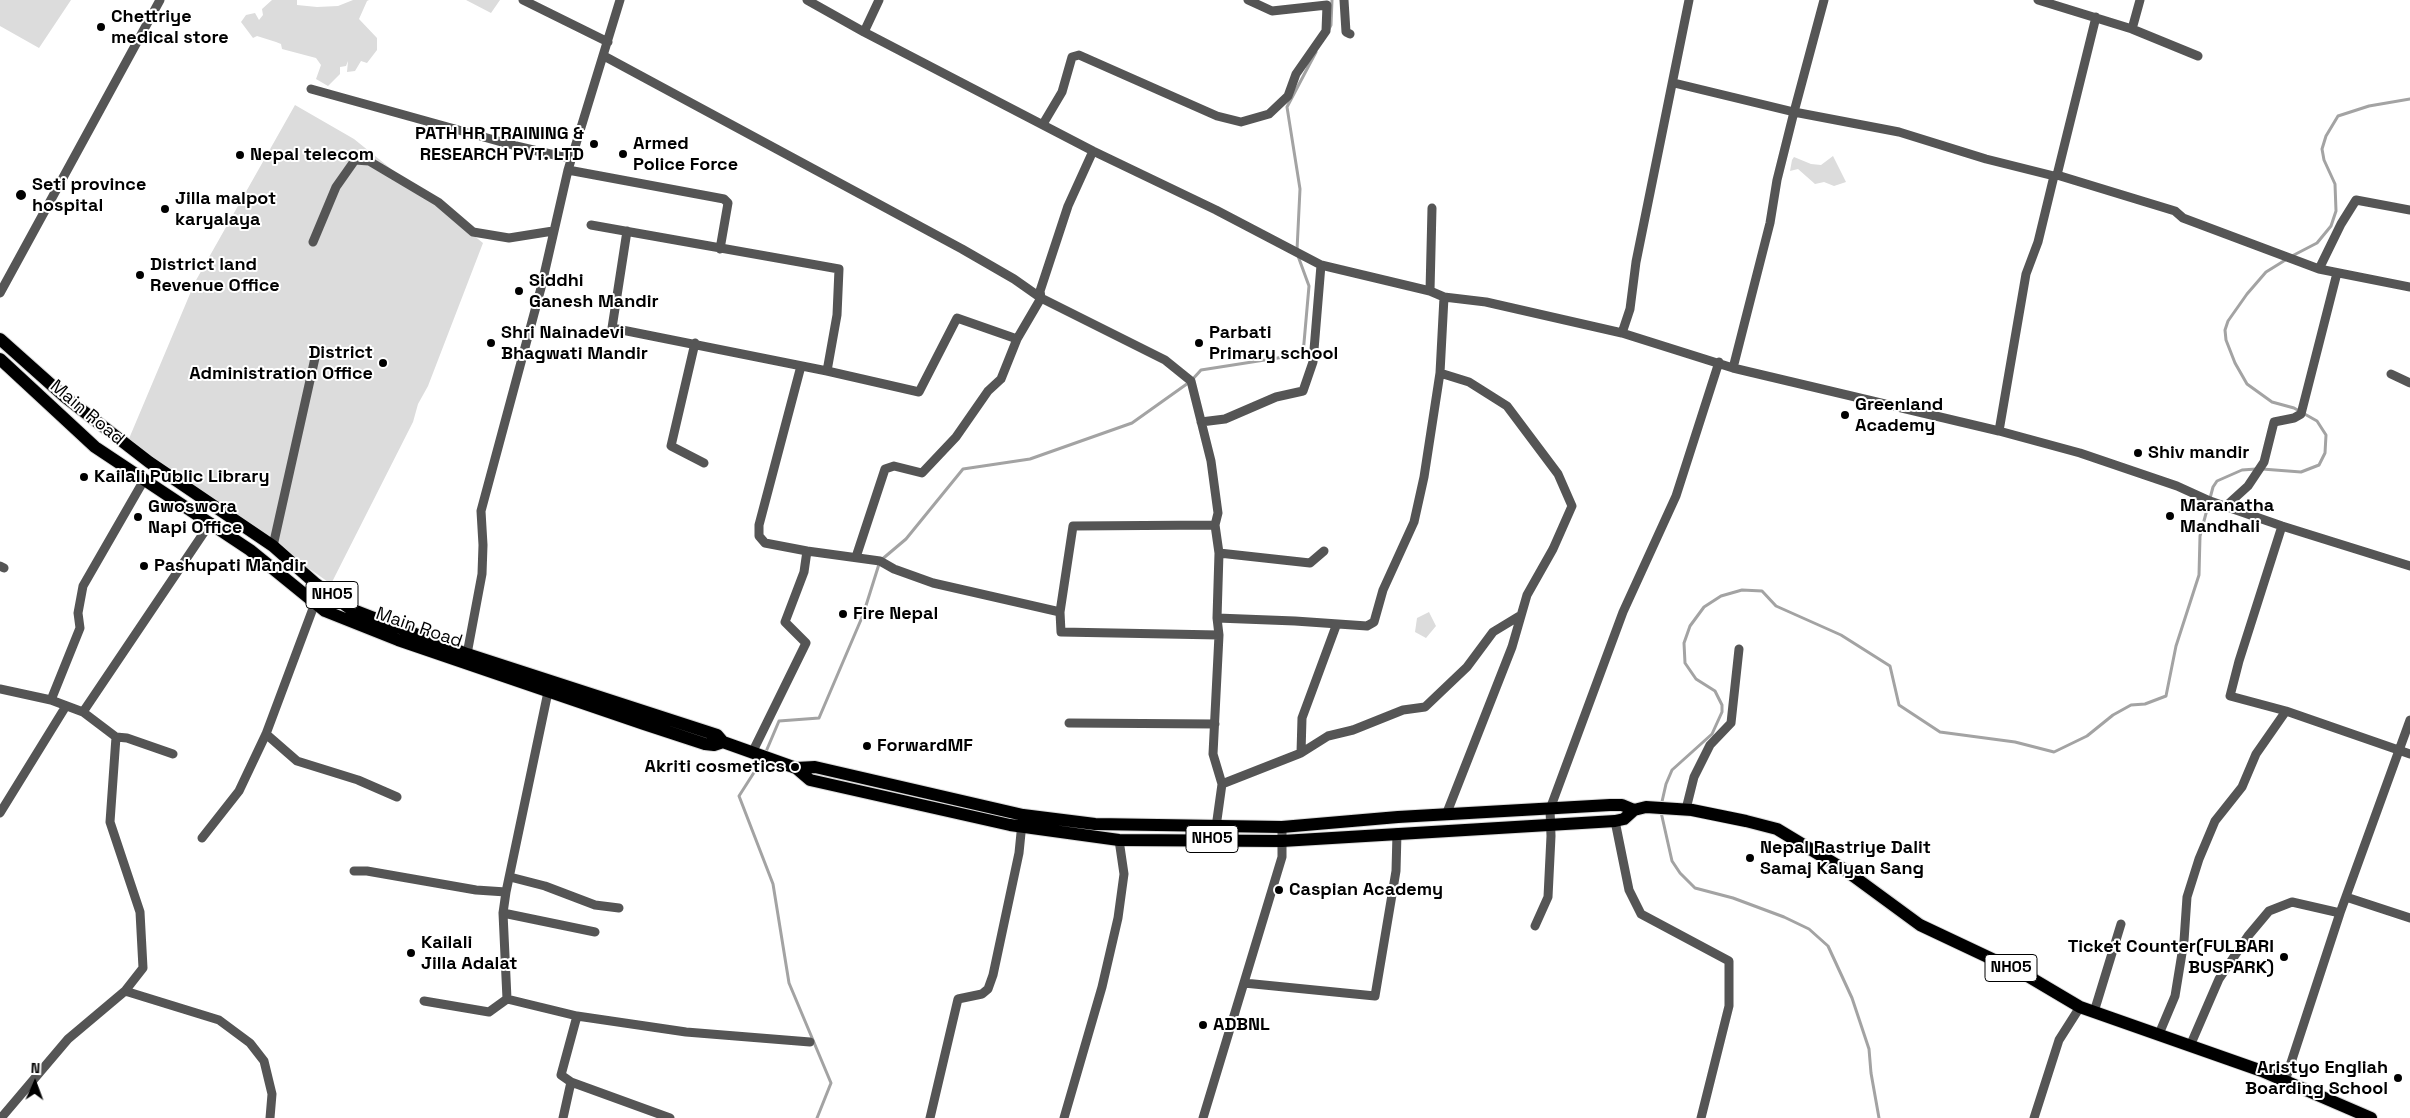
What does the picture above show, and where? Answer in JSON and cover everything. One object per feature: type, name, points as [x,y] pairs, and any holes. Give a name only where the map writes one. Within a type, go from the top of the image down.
[{"type":"main road","name":"NH05","points":[[0,339],[65,398],[134,450],[272,546],[316,584],[351,609],[467,654],[717,735],[723,742],[796,768],[815,768],[1022,821],[1119,840],[1282,841],[1614,821],[1624,818],[1634,810],[1646,807],[1686,809],[1746,821],[1777,829],[1845,870],[1920,925],[2026,975],[2080,1007],[2160,1034],[2285,1081],[2371,1118]]},
{"type":"main road","name":"Main Road","points":[[0,359],[95,447],[211,522],[250,550],[315,603],[341,619],[548,692],[705,744],[714,745],[723,742]]},
{"type":"main road","name":"NH05","points":[[1022,821],[1282,827],[1398,817],[1622,805],[1634,810]]},
{"type":"street","points":[[0,293],[160,0]]},
{"type":"street","points":[[523,0],[608,42]]},
{"type":"street","points":[[467,654],[482,574],[481,511],[541,288],[568,170],[620,0]]},
{"type":"street","points":[[807,0],[864,32],[1321,265],[1430,291],[1444,297],[1486,302],[1622,333],[1719,362],[1733,368],[1999,431],[2080,453],[2177,486],[2282,526],[2410,566]]},
{"type":"street","points":[[864,32],[879,0]]},
{"type":"street","points":[[1043,124],[1062,92],[1072,57],[1078,55],[1217,116],[1241,122],[1269,114],[1288,96],[1296,74],[1326,31],[1327,5],[1272,11],[1248,0]]},
{"type":"street","points":[[1344,0],[1346,32],[1350,34]]},
{"type":"street","points":[[1622,333],[1630,308],[1636,262],[1674,83],[1689,0]]},
{"type":"street","points":[[1733,368],[1770,223],[1794,112],[1824,0]]},
{"type":"street","points":[[2038,0],[2132,29],[2198,56]]},
{"type":"street","points":[[2132,29],[2140,0]]},
{"type":"street","points":[[1999,431],[2026,274],[2038,242],[2096,17]]},
{"type":"street","points":[[604,56],[962,249],[1014,279],[1041,298],[1165,360],[1191,381],[1201,422],[1218,513],[1215,525],[1219,553],[1217,618],[1219,635],[1212,754],[1222,784],[1216,826]]},
{"type":"street","points":[[1674,83],[1794,112],[1898,132],[1986,159],[2055,175],[2175,211],[2183,218],[2319,270],[2410,287]]},
{"type":"street","points":[[312,89],[572,159]]},
{"type":"street","points":[[856,557],[886,469],[894,466],[922,473],[956,437],[988,391],[1001,378],[1017,339],[1041,298],[1040,291],[1068,206],[1093,150]]},
{"type":"street","points":[[313,242],[336,187],[354,160],[370,161],[438,202],[473,232],[509,238],[553,231]]},
{"type":"street","points":[[568,170],[724,199],[728,203],[720,249]]},
{"type":"street","points":[[2319,270],[2341,224],[2356,200],[2410,210]]},
{"type":"street","points":[[1430,291],[1432,208]]},
{"type":"street","points":[[592,225],[839,270],[837,315],[826,370]]},
{"type":"street","points":[[627,232],[612,328],[826,370],[920,392],[957,318],[1017,339]]},
{"type":"street","points":[[1201,422],[1225,419],[1276,397],[1303,391],[1313,362],[1321,265]]},
{"type":"street","points":[[2226,506],[2248,486],[2264,462],[2274,422],[2294,418],[2300,414],[2337,273]]},
{"type":"street","points":[[1217,618],[1295,620],[1336,626],[1367,626],[1374,622],[1383,590],[1414,522],[1424,477],[1440,373],[1444,297]]},
{"type":"street","points":[[695,343],[671,446],[704,463]]},
{"type":"street","points":[[272,546],[315,358]]},
{"type":"street","points":[[1535,926],[1548,897],[1551,836],[1549,824],[1550,809],[1623,612],[1676,496],[1719,362]]},
{"type":"street","points":[[801,366],[759,525],[760,536],[765,543],[880,561],[894,569],[933,583],[1060,612]]},
{"type":"street","points":[[1440,373],[1469,382],[1507,406],[1558,474],[1572,506],[1553,549],[1527,595],[1512,647],[1446,815]]},
{"type":"street","points":[[2391,374],[2410,382]]},
{"type":"street","points":[[51,700],[80,628],[78,613],[83,586],[144,480]]},
{"type":"street","points":[[83,712],[211,522]]},
{"type":"street","points":[[1215,525],[1073,526],[1060,612],[1060,632],[1219,635]]},
{"type":"street","points":[[2282,526],[2239,661],[2230,696],[2286,710],[2410,754]]},
{"type":"street","points":[[754,754],[806,643],[785,622],[804,572],[807,551]]},
{"type":"street","points":[[1219,553],[1310,563],[1324,551]]},
{"type":"street","points":[[202,838],[240,790],[266,734],[315,603]]},
{"type":"street","points":[[1222,784],[1301,753],[1328,736],[1353,730],[1403,710],[1425,707],[1467,667],[1493,632],[1522,615]]},
{"type":"street","points":[[1301,753],[1302,718],[1336,626]]},
{"type":"street","points":[[1686,809],[1694,777],[1710,744],[1731,723],[1740,649]]},
{"type":"street","points":[[0,689],[51,700],[83,712],[116,737],[127,738],[172,754]]},
{"type":"street","points":[[507,999],[503,913],[548,692]]},
{"type":"street","points":[[0,814],[66,706]]},
{"type":"street","points":[[2160,1034],[2175,996],[2184,941],[2187,897],[2199,859],[2215,821],[2242,787],[2256,754],[2286,710]]},
{"type":"street","points":[[2285,1081],[2340,912],[2410,720]]},
{"type":"street","points":[[1068,723],[1215,724]]},
{"type":"street","points":[[266,734],[297,761],[358,780],[397,797]]},
{"type":"street","points":[[1,1118],[68,1039],[124,991],[143,968],[140,912],[110,822],[116,737]]},
{"type":"street","points":[[930,1118],[958,999],[982,994],[988,989],[993,975],[1019,853],[1022,821]]},
{"type":"street","points":[[1614,821],[1629,890],[1641,914],[1730,961],[1729,1006],[1700,1118]]},
{"type":"street","points":[[1203,1118],[1282,857],[1282,827]]},
{"type":"street","points":[[1244,983],[1375,996],[1396,870],[1397,833]]},
{"type":"street","points":[[1064,1118],[1102,987],[1118,918],[1124,874],[1119,840]]},
{"type":"street","points":[[354,871],[367,871],[476,890],[506,892]]},
{"type":"street","points":[[510,877],[545,886],[595,905],[619,908]]},
{"type":"street","points":[[2346,897],[2410,918]]},
{"type":"street","points":[[2190,1046],[2220,978],[2248,936],[2269,911],[2292,902],[2340,912]]},
{"type":"street","points":[[503,913],[595,932]]},
{"type":"street","points":[[2094,1012],[2120,924]]},
{"type":"street","points":[[124,991],[219,1020],[250,1043],[264,1061],[272,1094],[270,1118]]},
{"type":"street","points":[[424,1000],[490,1012],[507,999]]},
{"type":"street","points":[[507,999],[576,1016],[686,1032],[810,1042]]},
{"type":"street","points":[[2034,1118],[2059,1040],[2080,1007]]},
{"type":"street","points":[[576,1016],[562,1075],[571,1082],[670,1118]]},
{"type":"street","points":[[563,1118],[571,1082]]},
{"type":"shaded area","points":[[0,0],[71,0],[39,48],[0,26]]},
{"type":"shaded area","points":[[272,0],[297,0],[297,5],[317,7],[338,6],[353,0],[369,0],[359,19],[377,38],[377,50],[367,63],[361,61],[355,71],[347,72],[348,61],[346,66],[340,67],[340,74],[328,86],[316,79],[321,65],[316,58],[282,49],[281,44],[276,42],[257,36],[253,38],[241,22],[246,15],[255,13],[259,20],[263,15],[262,9]]},
{"type":"shaded area","points":[[466,0],[500,0],[491,13]]},
{"type":"shaded area","points":[[295,105],[354,139],[483,243],[428,386],[418,404],[413,422],[331,584],[128,441],[195,282]]},
{"type":"shaded area","points":[[1833,156],[1846,182],[1834,186],[1824,182],[1815,184],[1798,169],[1790,171],[1794,157],[1811,164],[1821,165]]},
{"type":"shaded area","points":[[1429,612],[1436,626],[1426,638],[1415,632],[1417,618]]},
{"type":"waterway","points":[[1329,29],[1331,25],[1332,0]]},
{"type":"waterway","points":[[1297,250],[1300,189],[1287,107],[1316,52]]},
{"type":"waterway","points":[[2292,256],[2317,243],[2331,226],[2336,211],[2335,184],[2324,160],[2322,149],[2326,136],[2338,116],[2369,106],[2410,99]]},
{"type":"waterway","points":[[765,754],[779,721],[819,718],[863,615],[880,561],[906,539],[963,469],[1030,459],[1132,423],[1191,381],[1201,370],[1303,354],[1309,286],[1298,256]]},
{"type":"waterway","points":[[2262,469],[2301,472],[2319,465],[2325,453],[2326,435],[2317,421],[2294,408],[2272,402],[2247,384],[2235,363],[2226,340],[2225,330],[2228,321],[2247,294],[2266,272],[2287,259]]},
{"type":"waterway","points":[[1661,806],[1666,784],[1672,770],[1712,734],[1722,712],[1722,705],[1715,691],[1696,679],[1685,663],[1684,643],[1690,626],[1704,607],[1721,596],[1742,590],[1762,591],[1776,606],[1841,635],[1890,666],[1899,705],[1940,732],[2015,742],[2054,752],[2087,736],[2113,715],[2131,705],[2145,704],[2166,696],[2176,646],[2199,575],[2200,536],[2213,487],[2217,481],[2242,470],[2256,469]]},
{"type":"waterway","points":[[762,760],[739,796],[773,884],[789,983],[831,1083],[817,1118]]},
{"type":"waterway","points":[[1661,812],[1672,861],[1680,873],[1695,888],[1733,898],[1784,917],[1809,929],[1828,946],[1852,998],[1869,1049],[1879,1118]]},
{"type":"place","name":"Chettriye medical store","points":[[101,27]]},
{"type":"place","name":"PATH HR TRAINING & RESEARCH PVT. LTD","points":[[594,144]]},
{"type":"place","name":"Armed Police Force","points":[[623,154]]},
{"type":"place","name":"Nepal telecom","points":[[240,155]]},
{"type":"place","name":"Seti province hospital","points":[[21,195]]},
{"type":"place","name":"Jilla malpot karyalaya","points":[[165,209]]},
{"type":"place","name":"District land Revenue Office","points":[[140,275]]},
{"type":"place","name":"Siddhi Ganesh Mandir","points":[[519,291]]},
{"type":"place","name":"Shri Nainadevi Bhagwati Mandir","points":[[491,343]]},
{"type":"place","name":"Parbati Primary school","points":[[1199,343]]},
{"type":"place","name":"District Administration Office","points":[[383,363]]},
{"type":"place","name":"Greenland Academy","points":[[1845,415]]},
{"type":"place","name":"Shiv mandir","points":[[2138,453]]},
{"type":"place","name":"Kailali Public Library","points":[[84,477]]},
{"type":"place","name":"Maranatha Mandhali","points":[[2170,516]]},
{"type":"place","name":"Gwoswora Napi Office","points":[[138,517]]},
{"type":"place","name":"Pashupati Mandir","points":[[144,566]]},
{"type":"place","name":"Fire Nepal","points":[[843,614]]},
{"type":"place","name":"ForwardMF","points":[[867,746]]},
{"type":"place","name":"Akriti cosmetics","points":[[795,767]]},
{"type":"place","name":"Nepal Rastriye Dalit Samaj Kalyan Sang","points":[[1750,858]]},
{"type":"place","name":"Caspian Academy","points":[[1279,890]]},
{"type":"place","name":"Kailali Jilla Adalat","points":[[411,953]]},
{"type":"place","name":"Ticket Counter(FULBARI BUSPARK)","points":[[2284,957]]},
{"type":"place","name":"ADBNL","points":[[1203,1025]]},
{"type":"place","name":"Aristyo Engliah Boarding School","points":[[2398,1078]]}]
